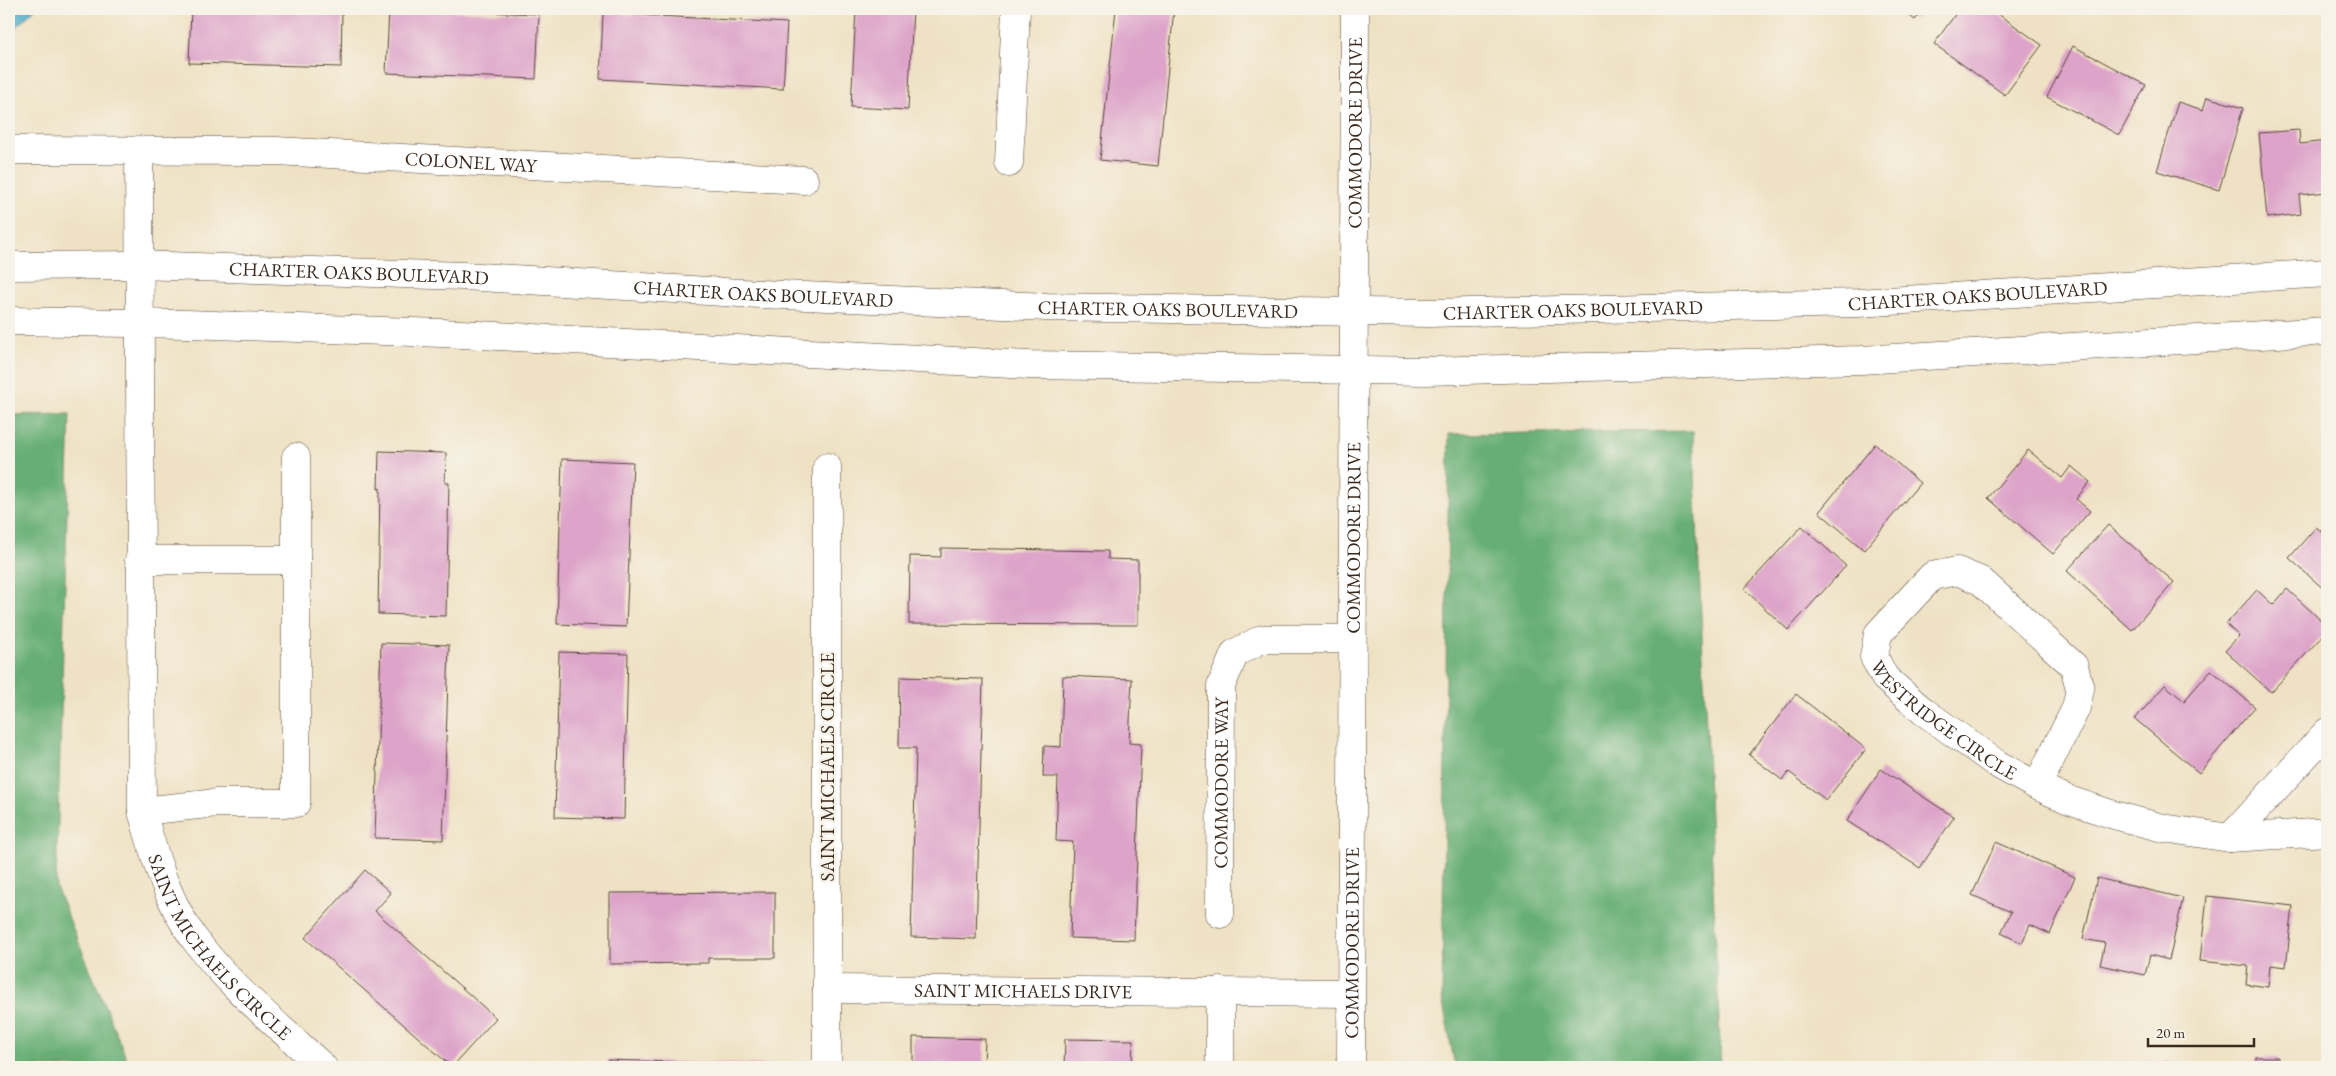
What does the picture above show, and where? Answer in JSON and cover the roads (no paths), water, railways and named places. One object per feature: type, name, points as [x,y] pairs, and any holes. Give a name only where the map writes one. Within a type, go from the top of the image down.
[{"type":"street","points":[[1009,163],[1016,9]]},
{"type":"street","name":"COMMODORE DRIVE","points":[[1351,1067],[1355,9]]},
{"type":"street","name":"COLONEL WAY","points":[[9,150],[276,151],[804,180]]},
{"type":"street","points":[[139,150],[141,323]]},
{"type":"street","name":"CHARTER OAKS BOULEVARD","points":[[9,266],[139,265],[463,276],[740,293],[1047,307],[1429,313],[1858,303],[2327,273]]},
{"type":"street","points":[[9,321],[141,323],[442,333],[1029,365],[1353,370],[1436,370],[1861,360],[2327,332]]},
{"type":"street","name":"SAINT MICHAELS CIRCLE","points":[[141,323],[139,560],[142,811],[152,848],[174,904],[195,940],[220,971],[323,1067]]},
{"type":"street","points":[[142,811],[217,803],[296,803],[296,457]]},
{"type":"street","name":"SAINT MICHAELS CIRCLE","points":[[827,466],[827,1067]]},
{"type":"street","points":[[139,560],[296,560]]},
{"type":"street","name":"WESTRIDGE CIRCLE","points":[[2037,786],[2076,708],[2080,689],[2074,666],[1981,580],[1957,571],[1932,576],[1878,634],[1874,657],[1885,678],[1923,711],[1997,764],[2037,786],[2114,815],[2164,828],[2230,838],[2327,832]]},
{"type":"street","name":"COMMODORE WAY","points":[[1220,914],[1221,686],[1235,653],[1262,639],[1352,639]]},
{"type":"street","points":[[2230,838],[2327,732]]},
{"type":"street","name":"SAINT MICHAELS DRIVE","points":[[827,988],[1350,993]]},
{"type":"street","points":[[1220,991],[1220,1067]]},
{"type":"water","points":[[9,9],[35,9],[9,34]]}]
